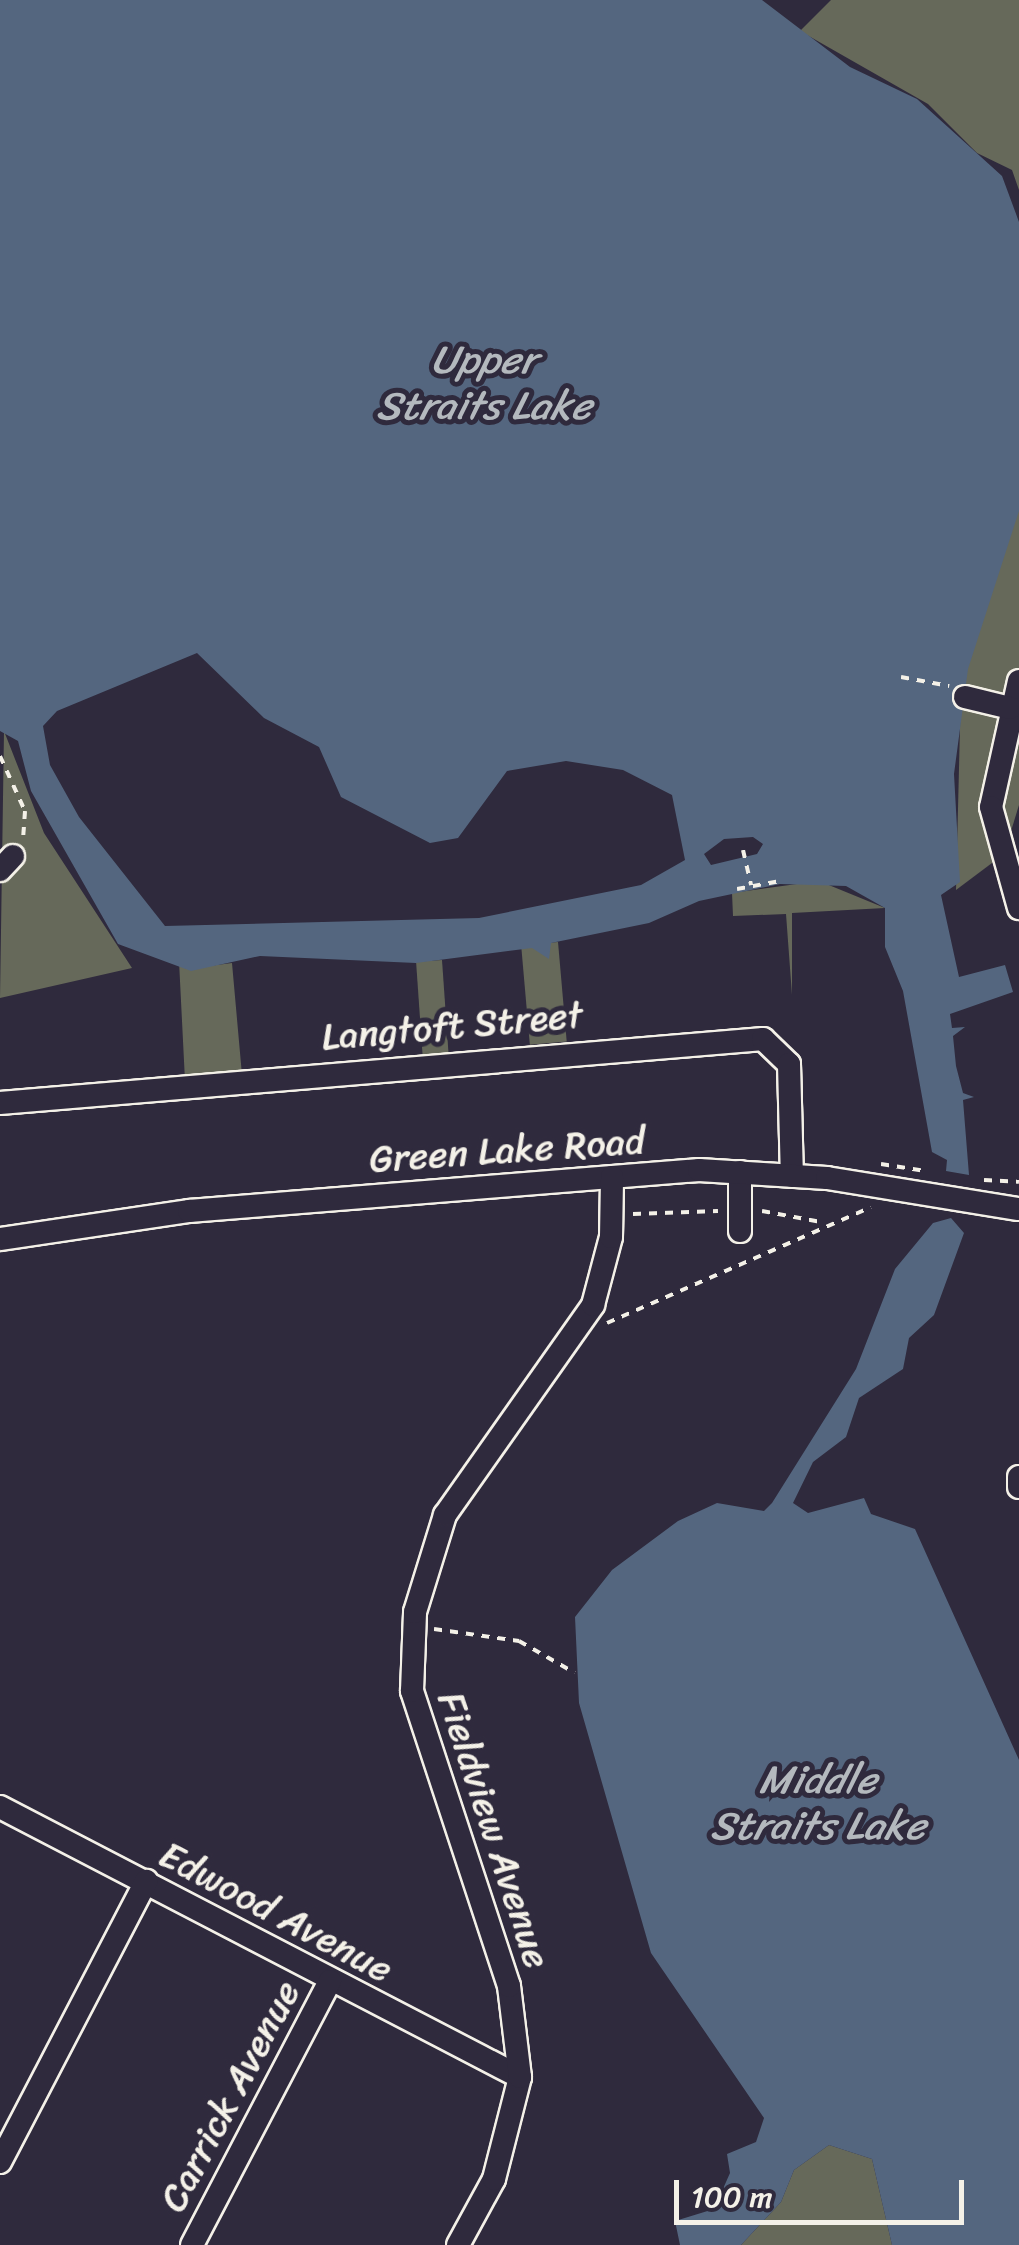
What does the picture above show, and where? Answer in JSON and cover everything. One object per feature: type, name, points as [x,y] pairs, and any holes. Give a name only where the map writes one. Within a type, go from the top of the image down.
[{"type":"street","points":[[1019,682],[992,782],[1001,843],[1019,908]]},
{"type":"street","points":[[967,693],[1010,708]]},
{"type":"street","name":"Langtoft Street","points":[[0,1104],[763,1039],[789,1064],[792,1176]]},
{"type":"street","points":[[734,1218],[740,1172]]},
{"type":"street","name":"Green Lake Road","points":[[0,1239],[189,1211],[612,1176],[740,1172],[792,1176],[1019,1210]]},
{"type":"street","name":"Fieldview Avenue","points":[[458,2245],[494,2179],[520,2077],[509,1986],[412,1691],[415,1612],[445,1515],[580,1327],[604,1276],[612,1176]]},
{"type":"street","points":[[1019,1477],[1019,1486]]},
{"type":"street","name":"Edwood Avenue","points":[[0,1807],[520,2077]]},
{"type":"street","points":[[0,2162],[146,1881]]},
{"type":"street","name":"Carrick Avenue","points":[[192,2245],[330,1980]]},
{"type":"path","points":[[901,678],[967,693]]},
{"type":"path","points":[[0,756],[25,811],[7,863]]},
{"type":"path","points":[[743,850],[751,886]]},
{"type":"path","points":[[737,889],[780,881]]},
{"type":"path","points":[[977,1180],[1019,1182]]},
{"type":"path","points":[[580,1327],[744,1264],[822,1222],[883,1206]]},
{"type":"path","points":[[611,1226],[660,1208],[734,1218],[822,1222]]},
{"type":"path","points":[[457,1627],[532,1647],[575,1672]]},
{"type":"green space","points":[[831,0],[1019,0],[1019,190],[1012,170],[977,153],[928,104],[800,31]]},
{"type":"green space","points":[[1019,506],[1019,805],[1004,854],[956,890],[963,606]]},
{"type":"green space","points":[[4,731],[44,833],[132,968],[0,998]]},
{"type":"green space","points":[[819,881],[885,908],[792,913],[792,995],[786,914],[733,916],[732,893]]},
{"type":"green space","points":[[558,942],[567,1042],[530,1045],[521,945]]},
{"type":"green space","points":[[442,960],[448,1053],[423,1055],[416,962]]},
{"type":"green space","points":[[179,961],[186,969],[232,963],[242,1075],[185,1081]]},
{"type":"green space","points":[[829,2145],[872,2159],[892,2245],[741,2245],[781,2202],[794,2170]]},
{"type":"water","name":"Upper Straits Lake","points":[[0,0],[762,0],[850,67],[917,99],[1002,176],[1019,222],[1019,511],[968,669],[954,774],[960,882],[941,895],[959,977],[1005,965],[1013,992],[950,1014],[952,1028],[965,1027],[953,1036],[956,1066],[963,1093],[974,1097],[963,1100],[969,1175],[946,1171],[947,1160],[932,1152],[903,991],[885,947],[885,908],[846,886],[780,884],[699,901],[649,923],[551,943],[549,959],[532,948],[416,963],[260,956],[191,971],[118,944],[31,791],[18,741],[0,731]],"holes":[[[197,653],[264,718],[319,747],[341,797],[430,843],[458,838],[507,771],[566,761],[623,770],[672,795],[685,860],[641,885],[479,918],[165,926],[79,817],[50,765],[43,726],[57,711]],[[753,837],[763,844],[757,854],[711,865],[704,854],[724,839]]]},
{"type":"water","name":"Middle Straits Lake","points":[[951,1218],[964,1233],[934,1315],[909,1338],[903,1369],[859,1398],[846,1437],[813,1462],[793,1503],[808,1513],[864,1498],[871,1514],[915,1529],[1019,1760],[1019,2245],[892,2245],[872,2159],[829,2145],[794,2170],[781,2202],[741,2245],[680,2245],[675,2221],[714,2209],[730,2173],[727,2154],[756,2142],[764,2118],[651,1953],[579,1703],[575,1617],[612,1570],[678,1521],[717,1503],[764,1511],[772,1503],[856,1369],[895,1269],[933,1223]]}]
